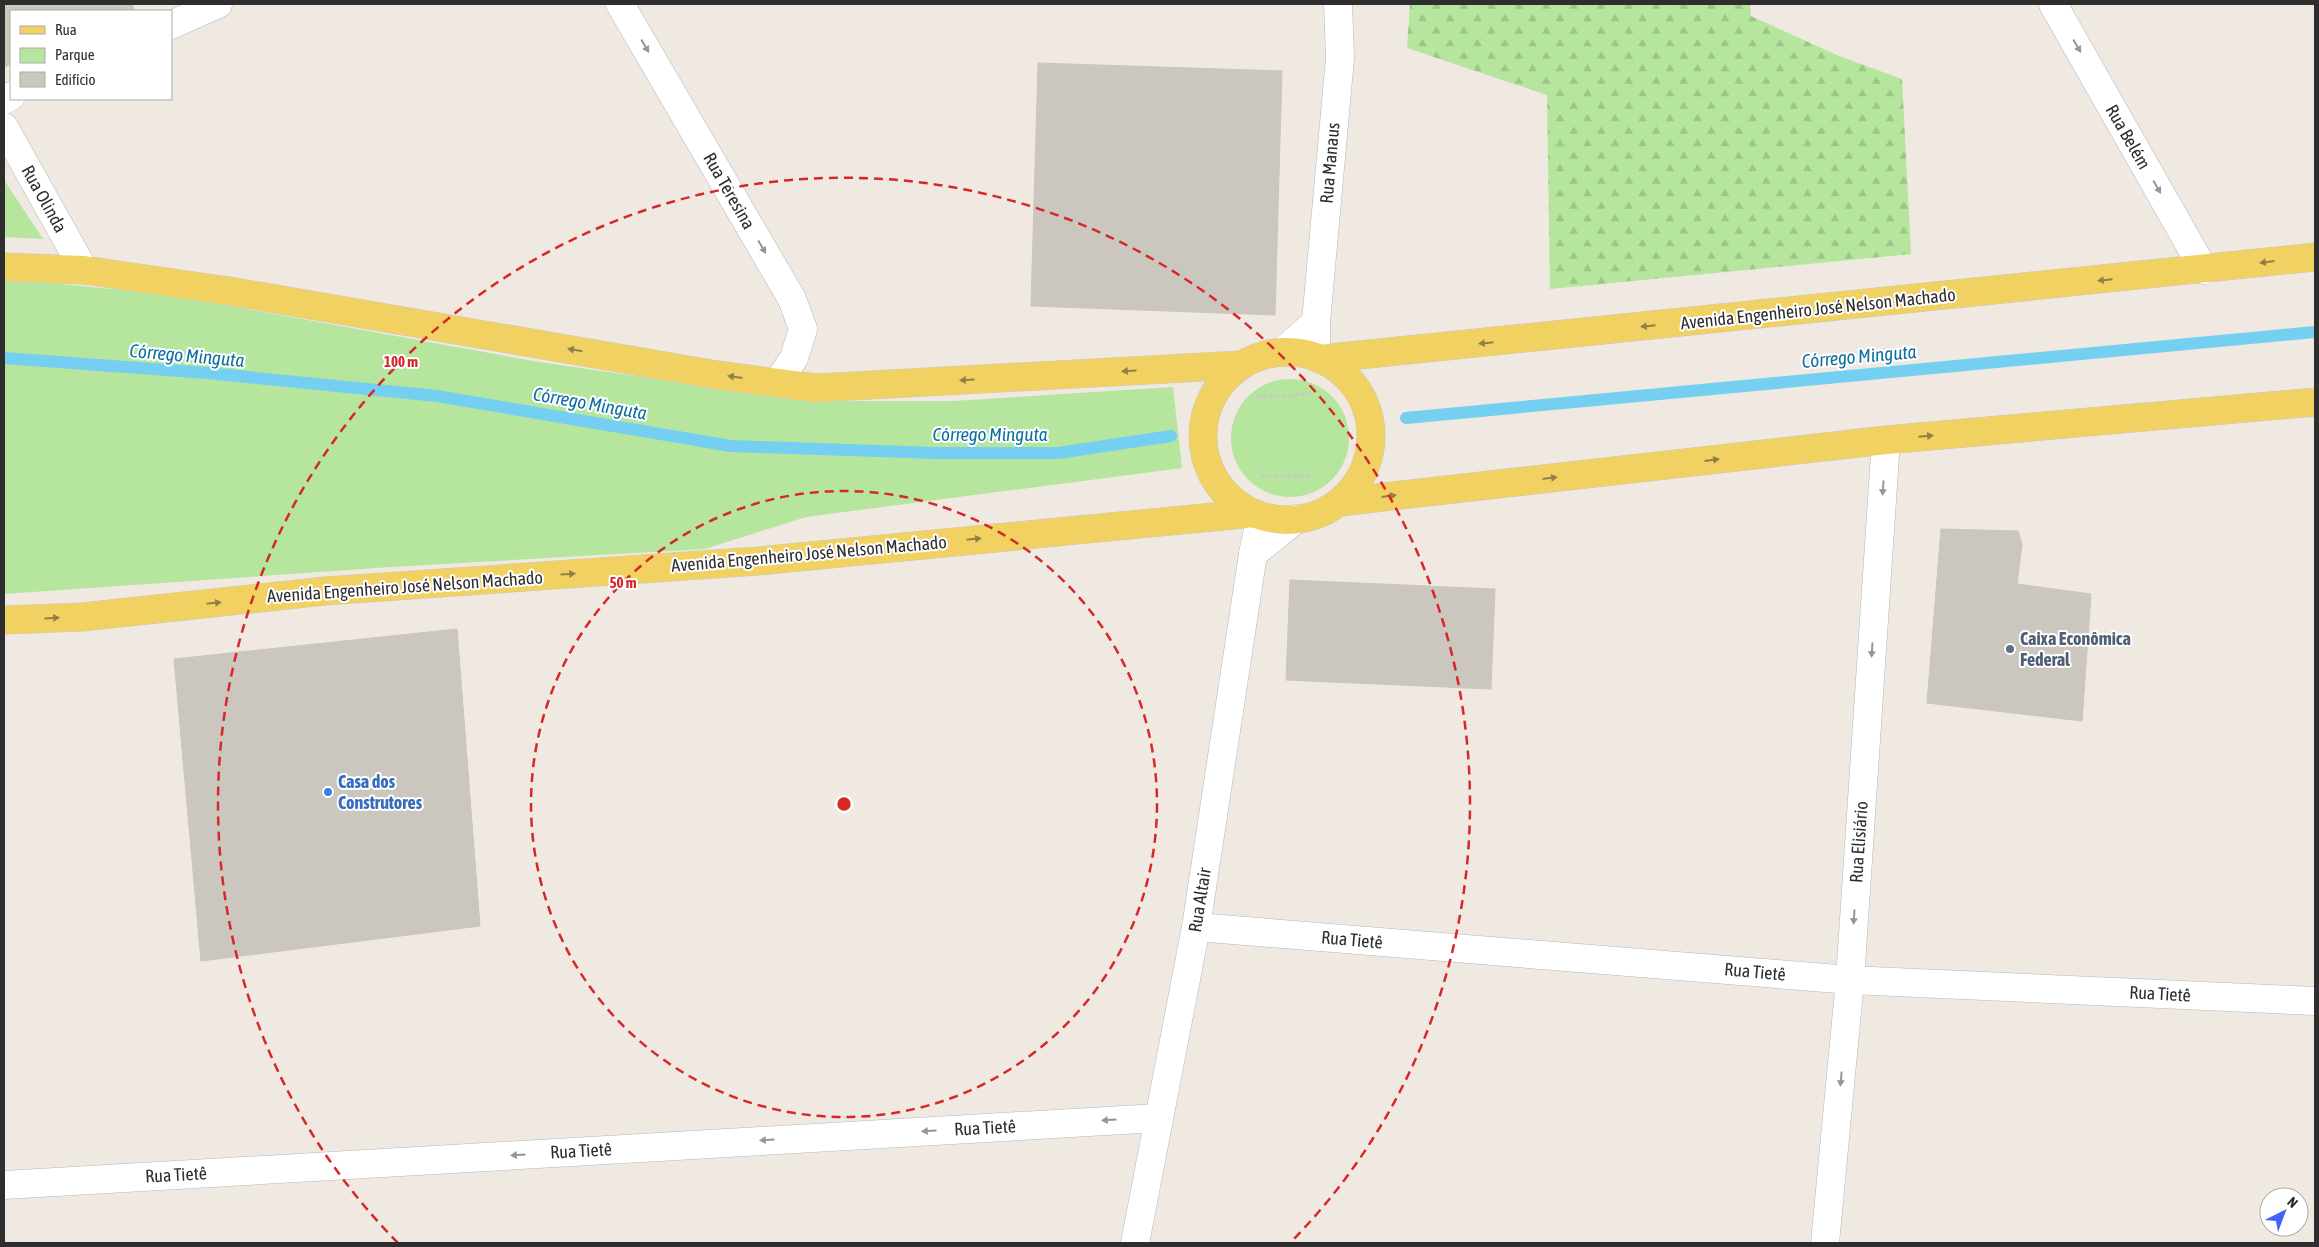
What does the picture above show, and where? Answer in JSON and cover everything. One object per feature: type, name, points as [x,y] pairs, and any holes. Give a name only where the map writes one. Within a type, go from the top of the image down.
[{"type":"main road","name":"Avenida Engenheiro José Nelson Machado","points":[[1318,358],[2204,270],[2315,257]]},
{"type":"main road","points":[[4,267],[84,270],[228,291],[697,371],[816,388],[1240,365]]},
{"type":"main road","points":[[1290,351],[1318,358],[1333,364],[1352,382],[1364,398],[1371,420],[1372,443],[1367,465],[1356,485],[1340,502],[1323,513],[1282,520],[1258,514],[1242,507],[1226,494],[1214,477],[1205,457],[1202,434],[1206,412],[1214,392],[1229,374],[1240,365],[1268,353],[1290,351]]},
{"type":"main road","points":[[1340,502],[1886,440],[2315,402]]},
{"type":"main road","name":"Avenida Engenheiro José Nelson Machado","points":[[4,620],[82,617],[325,591],[758,561],[1258,514]]},
{"type":"street","points":[[172,25],[218,4]]},
{"type":"street","name":"Rua Teresina","points":[[620,4],[792,299],[803,329],[794,358],[777,383]]},
{"type":"street","points":[[1339,4],[1342,10],[1345,4]]},
{"type":"street","name":"Rua Manaus","points":[[1318,358],[1316,322],[1340,58],[1339,4]]},
{"type":"street","name":"Rua Belém","points":[[2053,4],[2204,270]]},
{"type":"street","name":"Rua Olinda","points":[[4,127],[84,270]]},
{"type":"street","points":[[1282,352],[1316,322]]},
{"type":"street","name":"Rua Elisiário","points":[[1825,1243],[1850,980],[1886,440]]},
{"type":"street","name":"Rua Altair","points":[[1135,1243],[1196,927],[1258,514]]},
{"type":"street","points":[[1253,554],[1296,519]]},
{"type":"street","name":"Rua Tietê","points":[[1196,927],[1850,980],[2315,1001]]},
{"type":"street","name":"Rua Tietê","points":[[4,1185],[1158,1118]]},
{"type":"path","points":[[1255,398],[1311,394]]},
{"type":"path","points":[[1256,476],[1316,476]]},
{"type":"green space","points":[[1410,4],[1750,4],[1751,16],[1839,56],[1902,79],[1911,254],[1550,289],[1547,95],[1407,48]]},
{"type":"green space","points":[[4,180],[43,239],[4,237]]},
{"type":"green space","points":[[4,278],[170,295],[533,361],[806,401],[954,401],[1173,387],[1182,468],[806,517],[705,549],[391,567],[4,594]]},
{"type":"green space","points":[[1290,379],[1313,383],[1332,396],[1345,415],[1349,438],[1345,461],[1332,480],[1313,493],[1290,497],[1267,493],[1248,480],[1235,461],[1231,438],[1235,415],[1248,396],[1267,383]]},
{"type":"building","points":[[4,4],[132,4],[135,10],[10,10],[10,64],[4,67]]},
{"type":"building","points":[[1038,63],[1282,71],[1275,315],[1031,306]]},
{"type":"building","name":"Caixa Econômica Federal","points":[[1941,529],[2018,531],[2022,544],[2017,584],[2091,594],[2082,721],[1927,703]]},
{"type":"building","points":[[1290,580],[1495,589],[1491,689],[1286,680]]},
{"type":"building","name":"Casa dos Construtores","points":[[457,629],[480,926],[201,961],[174,659]]},
{"type":"waterway","name":"Córrego Minguta","points":[[1406,418],[2315,332]]},
{"type":"waterway","name":"Córrego Minguta","points":[[4,358],[207,373],[437,396],[731,446],[935,453],[1058,453],[1171,436]]},
{"type":"place","name":"Caixa Econômica Federal","points":[[2010,649]]},
{"type":"place","name":"Casa dos Construtores","points":[[328,792]]}]
